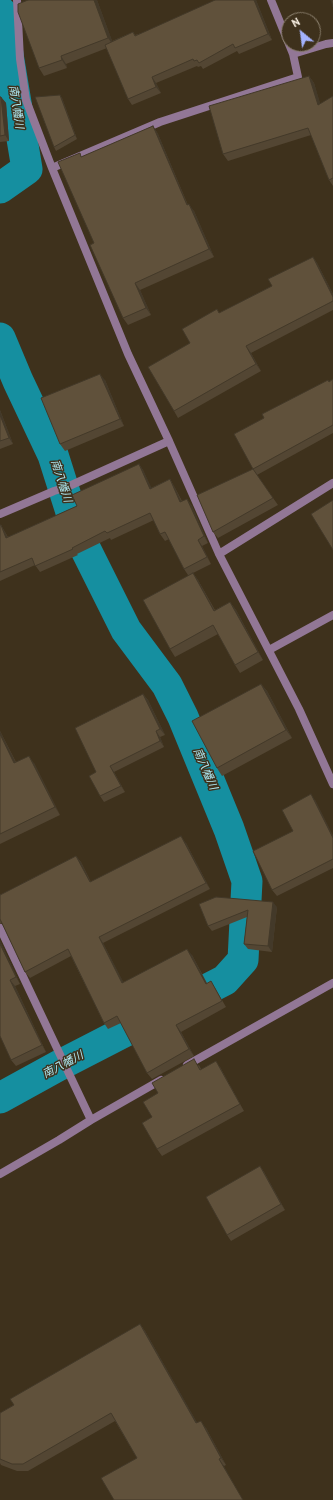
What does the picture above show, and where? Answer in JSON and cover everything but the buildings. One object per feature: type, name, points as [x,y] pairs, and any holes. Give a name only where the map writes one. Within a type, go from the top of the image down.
[{"type":"street","points":[[17,0],[20,59],[26,100],[52,168],[128,354],[169,440],[219,554],[299,709],[333,784]]},
{"type":"street","points":[[52,168],[160,122],[298,77],[293,54],[271,0]]},
{"type":"street","points":[[293,54],[333,43]]},
{"type":"street","points":[[0,514],[54,490],[67,486],[169,440]]},
{"type":"street","points":[[219,554],[333,483]]},
{"type":"street","points":[[269,650],[333,615]]},
{"type":"street","points":[[0,928],[91,1120]]},
{"type":"street","points":[[180,1069],[333,984]]},
{"type":"street","points":[[0,1174],[166,1077]]},
{"type":"waterway","name":"南八幡川","points":[[0,188],[27,169],[1,12]]},
{"type":"waterway","name":"南八幡川","points":[[0,338],[18,381],[53,455],[78,534],[126,630],[167,685],[183,717],[229,829],[247,881],[243,960],[225,980],[58,1066],[0,1098]]}]
